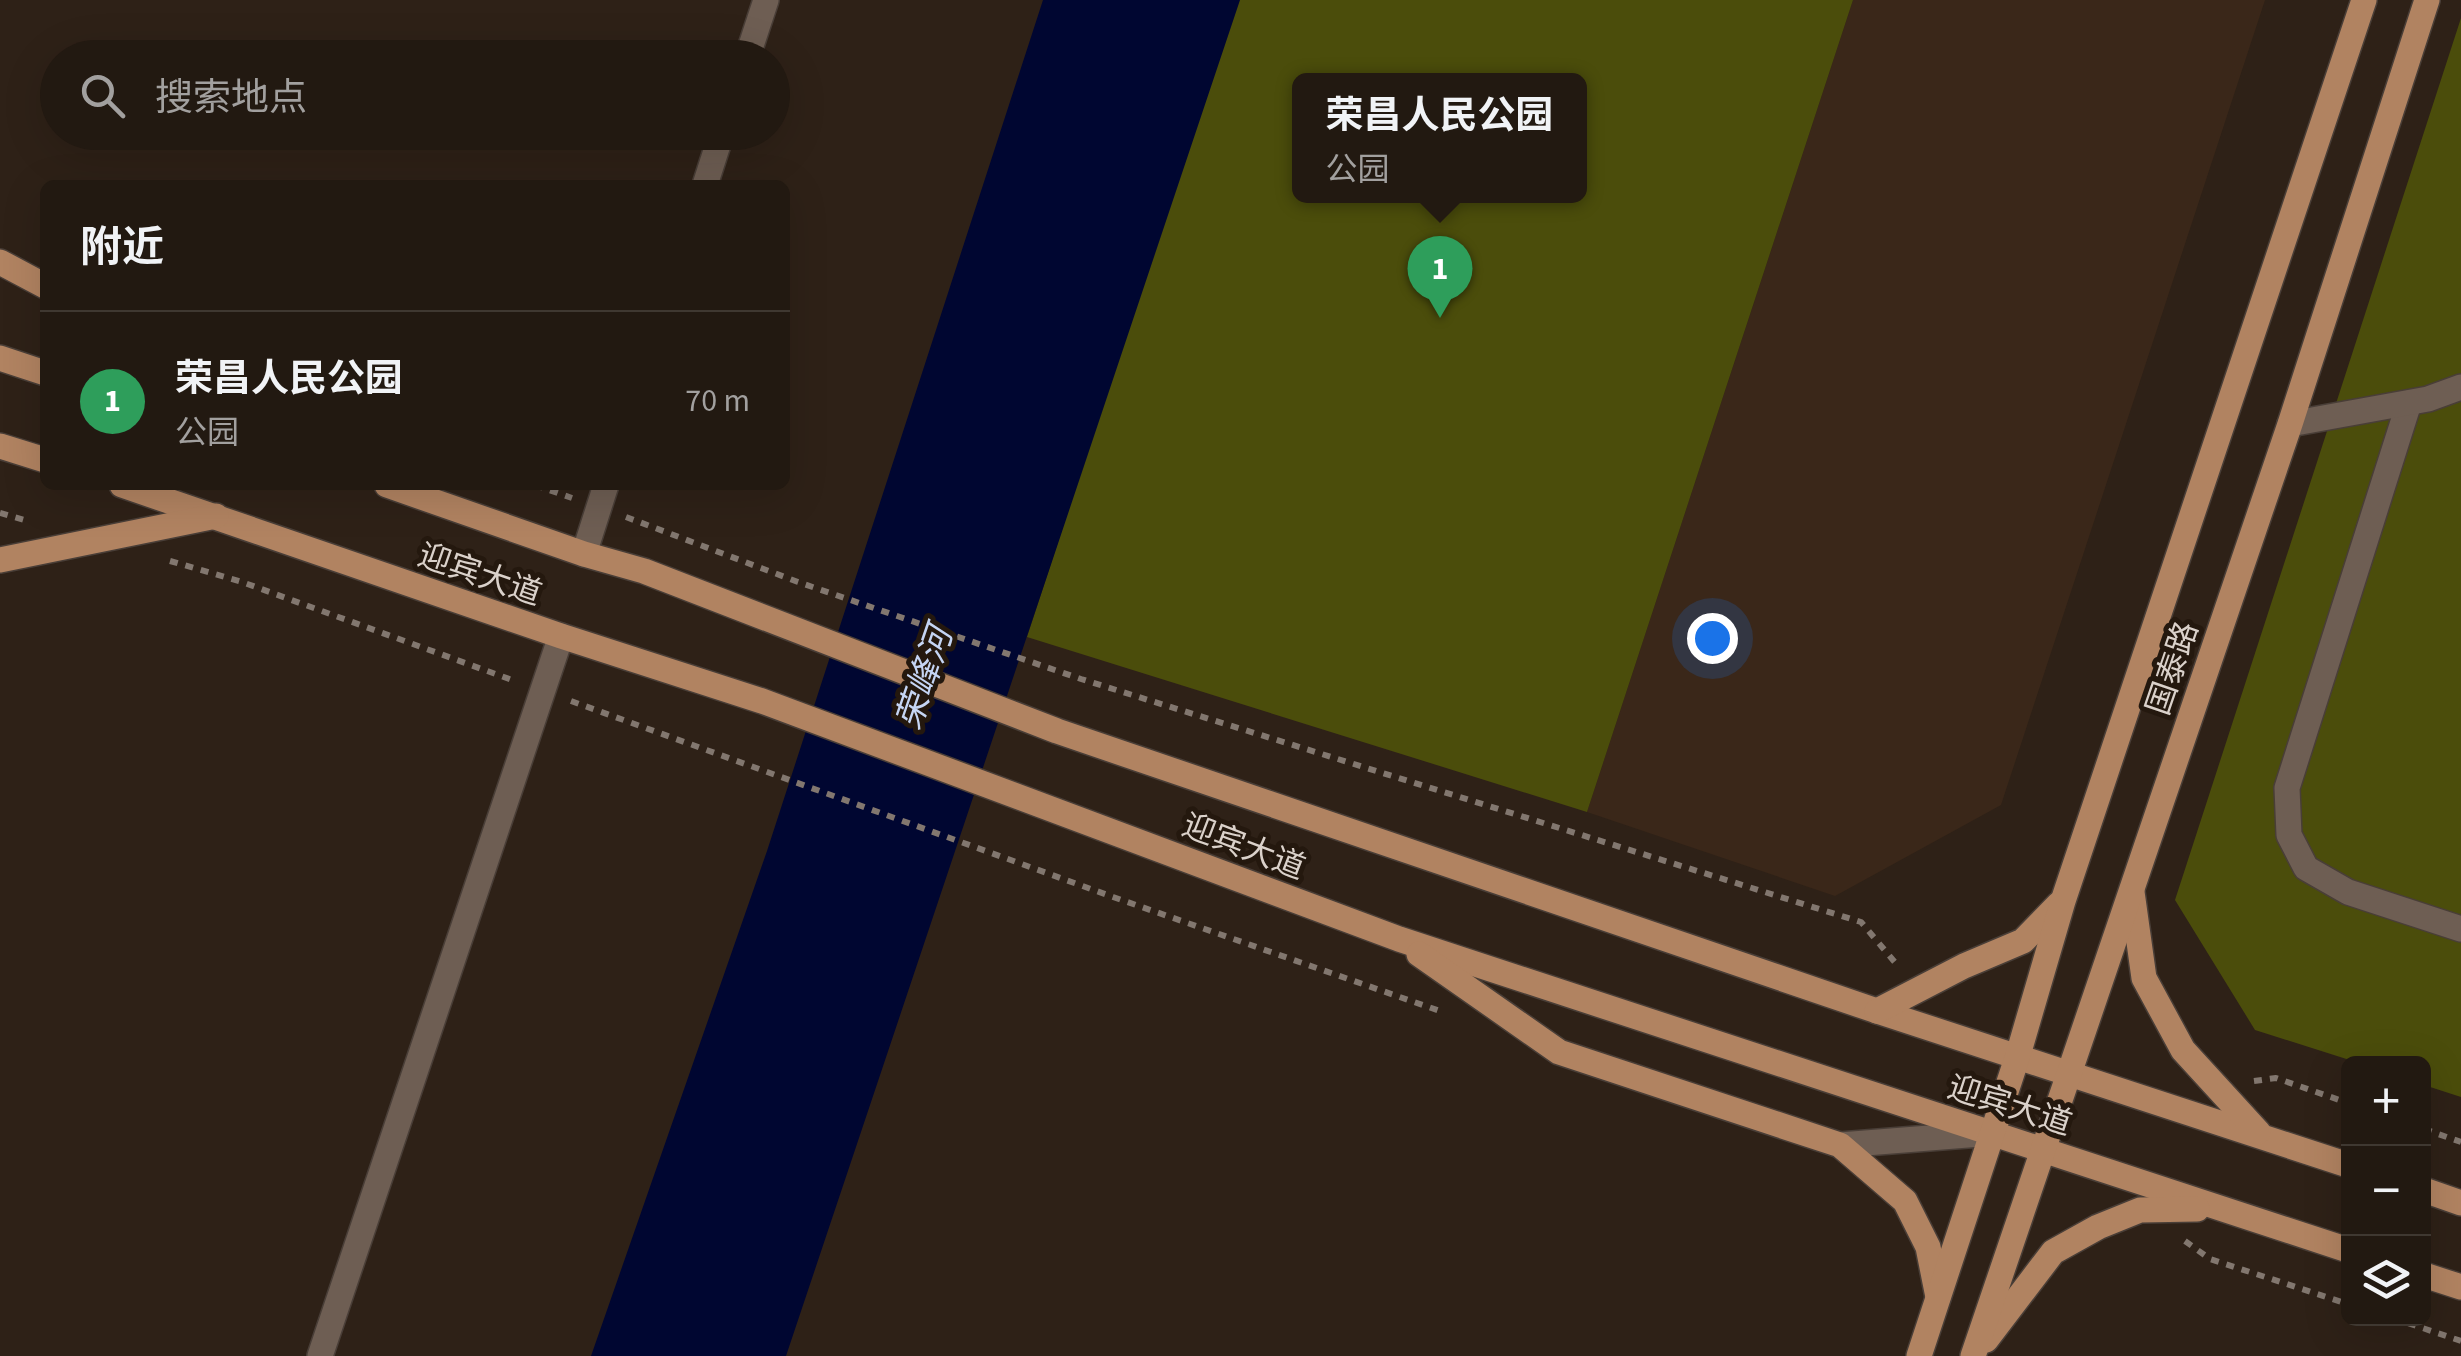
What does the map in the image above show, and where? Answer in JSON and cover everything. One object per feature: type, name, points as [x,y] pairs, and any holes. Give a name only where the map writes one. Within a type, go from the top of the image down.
[{"type":"main road","name":"国泰路","points":[[1919,1356],[1993,1134],[2063,901],[2364,0]]},
{"type":"main road","name":"国泰路","points":[[1973,1356],[2290,424],[2427,0]]},
{"type":"main road","points":[[0,262],[40,283]]},
{"type":"main road","points":[[0,358],[40,371]]},
{"type":"main road","points":[[0,446],[40,458]]},
{"type":"main road","name":"迎宾大道","points":[[137,490],[560,636],[762,701],[1398,939],[2341,1248]]},
{"type":"main road","name":"迎宾大道","points":[[402,490],[584,554],[644,570],[1057,731],[1877,1010],[2341,1163]]},
{"type":"main road","points":[[0,560],[218,516]]},
{"type":"main road","points":[[2131,887],[2144,978],[2183,1050],[2261,1136]]},
{"type":"main road","points":[[1877,1010],[2023,942],[2063,901]]},
{"type":"main road","points":[[1398,939],[1560,1052],[1840,1145],[1905,1201],[1928,1247],[1938,1297]]},
{"type":"main road","points":[[2431,1192],[2461,1202]]},
{"type":"main road","points":[[1973,1356],[2053,1252],[2140,1210],[2221,1208]]},
{"type":"main road","points":[[2431,1276],[2461,1287]]},
{"type":"lane","points":[[753,40],[766,0]]},
{"type":"lane","points":[[707,180],[716,150]]},
{"type":"lane","points":[[2290,424],[2409,403],[2461,387]]},
{"type":"lane","points":[[2409,403],[2287,788],[2289,834],[2306,868],[2348,892],[2461,929]]},
{"type":"lane","points":[[584,554],[602,496]]},
{"type":"lane","points":[[320,1356],[560,636]]},
{"type":"lane","points":[[1840,1145],[1993,1134]]},
{"type":"path","points":[[566,490],[602,496],[798,582],[1080,679],[1861,922],[1918,990]]},
{"type":"path","points":[[0,514],[33,522]]},
{"type":"path","points":[[152,556],[242,582],[1448,1014]]},
{"type":"path","points":[[2431,1131],[2461,1142]]},
{"type":"path","points":[[2140,1210],[2210,1259],[2341,1302]]},
{"type":"path","points":[[2417,1326],[2461,1341]]},
{"type":"shaded area","points":[[1235,0],[1853,0],[1587,812],[1027,637]]},
{"type":"shaded area","points":[[1853,0],[2265,0],[2001,805],[1835,896],[1587,812]]},
{"type":"shaded area","points":[[2461,18],[2461,1097],[2431,1087],[2431,1056],[2341,1057],[2255,1030],[2175,900]]},
{"type":"water","name":"荣峰河","points":[[1043,0],[1240,0],[786,1356],[591,1356],[767,851]]},
{"type":"place","name":"荣昌人民公园","points":[[1440,318]]}]
